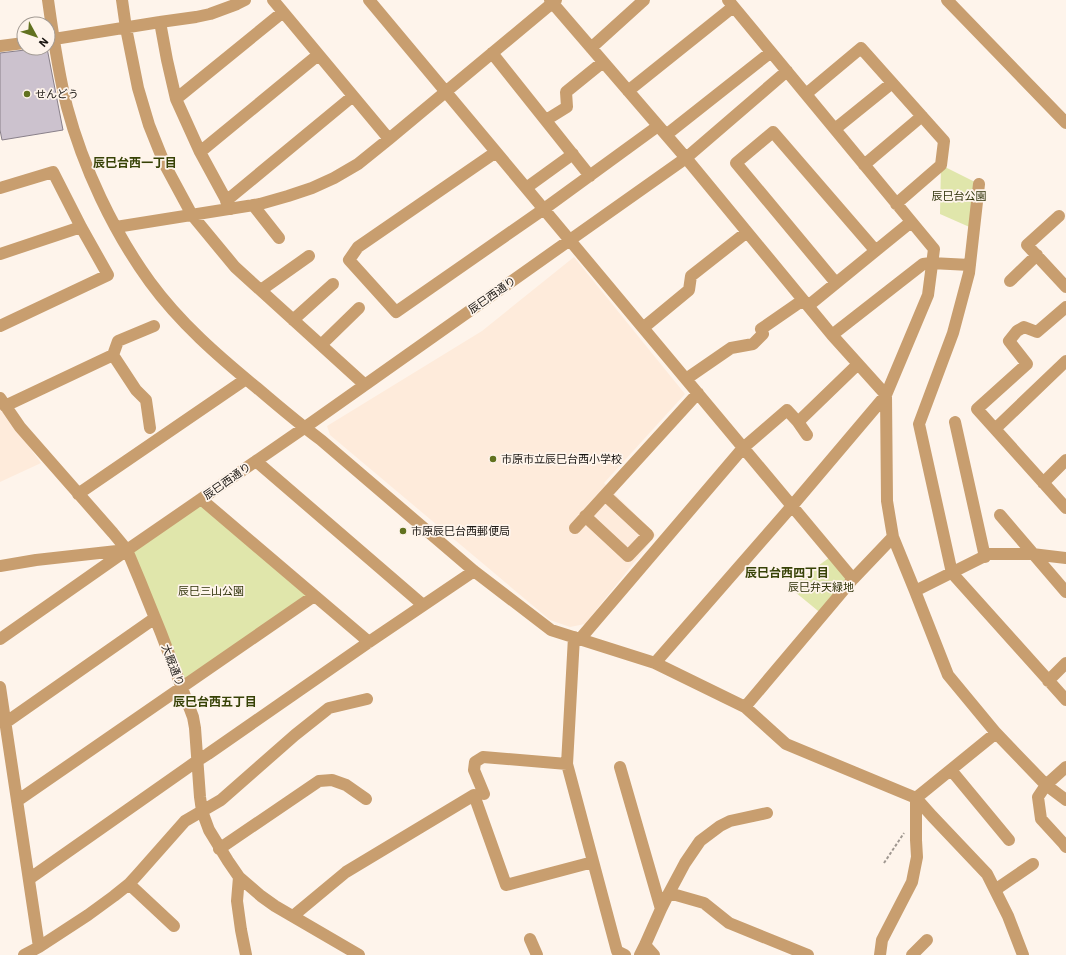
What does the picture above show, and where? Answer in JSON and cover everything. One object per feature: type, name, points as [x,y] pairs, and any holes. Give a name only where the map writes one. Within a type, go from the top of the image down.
[{"type":"street","points":[[48,0],[49,16]]},
{"type":"street","points":[[122,0],[138,88],[148,125],[165,165],[192,215],[235,267],[365,385]]},
{"type":"street","points":[[56,39],[196,17],[210,14],[245,0]]},
{"type":"street","points":[[273,0],[388,139]]},
{"type":"street","points":[[369,0],[853,579]]},
{"type":"street","points":[[591,48],[644,0]]},
{"type":"street","points":[[947,0],[1066,122]]},
{"type":"street","points":[[116,227],[192,215],[228,205],[253,205],[288,196],[312,188],[334,178],[358,164],[553,1],[591,48],[686,158],[832,335],[886,395],[887,501],[893,537],[948,675],[996,733],[1046,785],[1066,800]]},
{"type":"street","points":[[628,91],[730,3],[934,250],[931,263],[928,295],[886,395],[792,506],[655,663]]},
{"type":"street","points":[[176,99],[283,12]]},
{"type":"street","points":[[160,22],[166,60],[176,99],[200,152],[228,205]]},
{"type":"street","points":[[0,46],[16,44]]},
{"type":"street","points":[[806,94],[861,48],[944,141],[941,165],[896,204]]},
{"type":"street","points":[[496,152],[358,247],[349,260],[396,312],[590,176],[662,131],[771,52]]},
{"type":"street","points":[[492,53],[590,176]]},
{"type":"street","points":[[200,152],[318,55]]},
{"type":"street","points":[[55,56],[67,108],[77,139],[92,178],[116,227],[150,282],[183,322],[199,338],[246,380],[304,428],[321,440],[474,570],[551,630],[655,663],[745,707],[786,744],[916,798],[987,874],[1008,916],[1023,955]]},
{"type":"street","points":[[546,120],[567,107],[566,92],[603,62]]},
{"type":"street","name":"辰巳西通り","points":[[0,639],[304,428],[686,158],[787,72]]},
{"type":"street","points":[[835,129],[892,83]]},
{"type":"street","points":[[228,205],[353,96]]},
{"type":"street","points":[[864,165],[922,116]]},
{"type":"street","points":[[836,283],[736,163],[773,132],[875,250]]},
{"type":"street","points":[[526,188],[573,154]]},
{"type":"street","points":[[0,188],[54,172],[81,227],[108,275],[0,326]]},
{"type":"street","points":[[979,184],[969,273],[953,333],[919,424],[952,573],[1066,700]]},
{"type":"street","points":[[253,205],[279,238]]},
{"type":"street","points":[[1059,216],[1027,245],[1066,287]]},
{"type":"street","points":[[686,379],[731,348],[753,344],[763,334],[761,329],[806,303],[836,283],[910,222]]},
{"type":"street","points":[[0,254],[81,227]]},
{"type":"street","points":[[643,328],[689,290],[691,276],[747,232]]},
{"type":"street","points":[[1010,281],[1037,255]]},
{"type":"street","points":[[261,290],[309,256]]},
{"type":"street","points":[[832,335],[923,264],[970,265]]},
{"type":"street","points":[[293,320],[333,284]]},
{"type":"street","points":[[1066,307],[1037,332],[1024,327],[1017,331],[1009,341],[1027,364],[977,409],[1066,508]]},
{"type":"street","points":[[321,345],[359,308]]},
{"type":"street","points":[[3,402],[113,355],[118,341],[154,326]]},
{"type":"street","points":[[113,355],[136,390],[146,400],[150,428]]},
{"type":"street","points":[[995,429],[1066,361]]},
{"type":"street","points":[[798,422],[858,364]]},
{"type":"street","points":[[78,494],[246,380]]},
{"type":"street","points":[[574,528],[698,393]]},
{"type":"street","name":"大厩通り","points":[[3,402],[34,443],[127,550],[193,717],[202,811],[209,830],[219,849],[239,877],[260,896],[358,955]]},
{"type":"street","points":[[625,955],[617,951],[567,764],[577,638],[743,448],[787,410],[807,435]]},
{"type":"street","points":[[955,422],[985,557]]},
{"type":"street","points":[[256,460],[423,605]]},
{"type":"street","points":[[1043,483],[1066,460]]},
{"type":"street","points":[[585,516],[628,556],[648,535],[605,494]]},
{"type":"street","points":[[200,499],[369,642]]},
{"type":"street","points":[[1000,515],[1066,592]]},
{"type":"street","points":[[745,707],[853,579],[893,537]]},
{"type":"street","points":[[0,566],[36,560],[127,550]]},
{"type":"street","points":[[915,591],[989,554],[1032,554],[1066,558]]},
{"type":"street","points":[[29,879],[197,760],[208,754],[474,570]]},
{"type":"street","points":[[17,801],[314,596]]},
{"type":"street","points":[[5,723],[155,618]]},
{"type":"street","points":[[1048,681],[1066,663]]},
{"type":"street","points":[[0,687],[39,947]]},
{"type":"street","points":[[24,955],[88,915],[129,884],[185,821],[221,800],[295,734],[329,708],[367,699]]},
{"type":"street","points":[[916,798],[996,733]]},
{"type":"street","points":[[484,794],[474,770],[475,762],[483,757],[567,764]]},
{"type":"street","points":[[620,767],[661,909]]},
{"type":"street","points":[[1066,767],[1046,785],[1038,796],[1041,819],[1066,847]]},
{"type":"street","points":[[951,770],[1009,840]]},
{"type":"street","points":[[219,849],[319,781],[332,780],[346,785],[366,798]]},
{"type":"street","points":[[293,916],[346,872],[474,795],[506,885],[593,862]]},
{"type":"street","points":[[880,955],[882,940],[912,882],[917,857],[916,798]]},
{"type":"street","points":[[654,955],[643,950],[669,893],[685,863],[700,841],[720,826],[730,821],[767,813]]},
{"type":"street","points":[[995,890],[1032,864]]},
{"type":"street","points":[[239,877],[237,901],[246,955]]},
{"type":"street","points":[[129,884],[174,926]]},
{"type":"street","points":[[669,893],[704,903],[729,923],[806,955]]},
{"type":"street","points":[[530,939],[537,955]]},
{"type":"street","points":[[912,955],[927,940]]},
{"type":"path","points":[[884,863],[906,830]]},
{"type":"shaded area","name":"市原市立辰巳台西小学校","points":[[574,257],[685,394],[604,483],[656,535],[585,624],[570,627],[550,620],[330,435],[327,426],[482,331]]},
{"type":"shaded area","points":[[0,407],[41,463],[0,482]]},
{"type":"green space","name":"辰巳台公園","points":[[941,165],[979,184],[974,229],[940,214]]},
{"type":"green space","name":"辰巳三山公園","points":[[201,499],[314,596],[182,688],[127,550]]},
{"type":"green space","name":"辰巳弁天緑地","points":[[833,555],[853,579],[823,615],[789,587]]},
{"type":"building","points":[[16,51],[16,56],[49,56],[63,130],[2,140],[0,130],[0,53]]},
{"type":"place","name":"せんどう","points":[[27,94]]},
{"type":"place","name":"市原市立辰巳台西小学校","points":[[493,459]]},
{"type":"place","name":"市原辰巳台西郵便局","points":[[403,531]]},
{"type":"district","name":"辰巳台西一丁目","points":[[135,162]]},
{"type":"district","name":"辰巳台西四丁目","points":[[787,572]]},
{"type":"district","name":"辰巳台西五丁目","points":[[215,701]]}]
